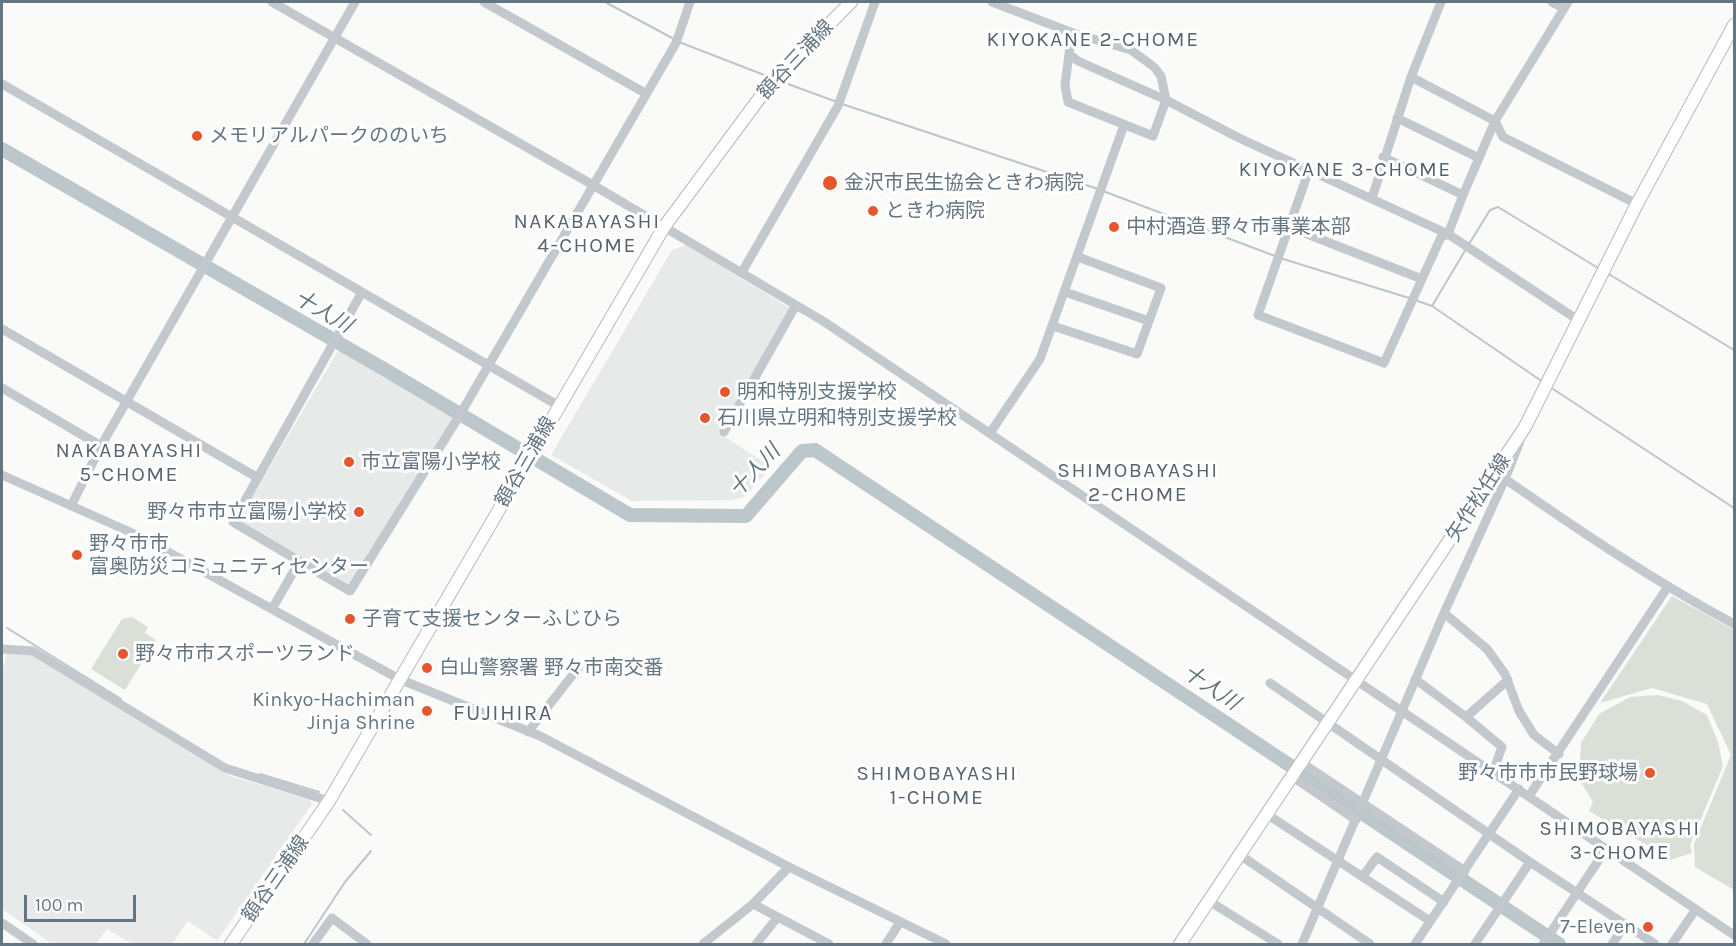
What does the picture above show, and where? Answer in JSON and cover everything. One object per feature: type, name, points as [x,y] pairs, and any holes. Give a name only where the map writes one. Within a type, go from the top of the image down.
[{"type":"main road","name":"額谷三浦線","points":[[231,945],[328,801],[664,227],[770,84],[851,2]]},
{"type":"main road","name":"矢作松任線","points":[[1181,944],[1525,428],[1637,204],[1734,25]]},
{"type":"street","points":[[272,2],[593,185],[796,305],[990,433],[1734,935]]},
{"type":"street","points":[[71,506],[126,401],[356,2]]},
{"type":"street","points":[[484,2],[645,93]]},
{"type":"street","points":[[362,292],[233,522],[350,591],[460,414],[677,40],[690,2]]},
{"type":"street","points":[[742,272],[840,102],[875,2]]},
{"type":"street","points":[[992,2],[1073,33],[1131,50],[1154,67],[1161,76],[1166,100],[1153,136],[1068,102],[1065,86],[1073,33]]},
{"type":"street","points":[[1372,198],[1383,156],[1441,2]]},
{"type":"street","points":[[1451,236],[1463,195],[1495,121],[1566,5],[1552,2]]},
{"type":"street","points":[[1069,54],[1078,61],[1166,100],[1451,236],[1578,320]]},
{"type":"street","points":[[1411,77],[1495,121],[1503,137],[1637,204]]},
{"type":"street","points":[[2,84],[559,406]]},
{"type":"street","points":[[1397,118],[1479,158]]},
{"type":"street","points":[[990,433],[1040,359],[1124,125]]},
{"type":"street","points":[[1383,156],[1463,195]]},
{"type":"street","points":[[1309,170],[1258,315],[1384,363],[1441,237],[1451,236]]},
{"type":"street","points":[[1289,227],[1422,279]]},
{"type":"street","points":[[1053,326],[1137,354],[1161,288],[1078,257]]},
{"type":"street","points":[[1065,292],[1149,321]]},
{"type":"street","points":[[724,432],[796,305]]},
{"type":"street","points":[[2,329],[258,478]]},
{"type":"street","points":[[2,388],[101,446]]},
{"type":"street","points":[[1302,945],[1415,679],[1505,479],[1525,428]]},
{"type":"street","points":[[2,475],[139,536],[399,679],[528,732],[946,945]]},
{"type":"street","points":[[1505,479],[1667,588],[1734,624]]},
{"type":"street","points":[[272,609],[298,562]]},
{"type":"street","points":[[1529,796],[1667,588]]},
{"type":"street","points":[[1444,613],[1487,649],[1508,680],[1519,711],[1534,735],[1559,754]]},
{"type":"street","points":[[2,649],[33,651],[225,768],[328,801]]},
{"type":"street","points":[[528,732],[578,668]]},
{"type":"street","points":[[1415,679],[1502,747],[1493,772]]},
{"type":"street","points":[[1466,717],[1508,680]]},
{"type":"street","points":[[1270,683],[1327,725],[1655,945]]},
{"type":"street","points":[[1297,770],[1359,812]]},
{"type":"street","points":[[1297,770],[1359,812],[1462,876]]},
{"type":"street","points":[[1415,945],[1519,789]]},
{"type":"street","points":[[1268,815],[1430,921]]},
{"type":"street","points":[[1546,940],[1606,849]]},
{"type":"street","points":[[1240,855],[1370,945]]},
{"type":"street","points":[[1363,876],[1377,857],[1444,902]]},
{"type":"street","points":[[1475,945],[1530,862]]},
{"type":"street","points":[[703,945],[753,904],[789,867]]},
{"type":"street","points":[[1209,901],[1278,945]]},
{"type":"street","points":[[753,904],[823,943]]},
{"type":"street","points":[[1672,945],[1696,909]]},
{"type":"street","points":[[313,945],[332,918],[367,945]]},
{"type":"street","points":[[756,945],[777,918]]},
{"type":"street","points":[[886,945],[900,922]]},
{"type":"street","points":[[2,923],[33,945]]},
{"type":"street","points":[[1612,945],[1625,925]]},
{"type":"shaded area","points":[[686,245],[790,308],[719,433],[771,467],[744,497],[733,500],[632,501],[551,455],[672,250]]},
{"type":"shaded area","name":"市立富陽小学校","points":[[339,349],[454,418],[349,587],[238,521]]},
{"type":"shaded area","points":[[1672,596],[1734,630],[1734,890],[1695,867],[1694,844],[1731,755],[1707,704],[1652,688],[1600,703]]},
{"type":"shaded area","name":"野々市市スポーツランド","points":[[132,617],[148,627],[145,633],[156,640],[125,690],[91,669],[122,619]]},
{"type":"shaded area","points":[[6,654],[32,655],[230,776],[309,799],[312,804],[217,941],[188,921],[172,944],[132,944],[107,929],[96,944],[52,944],[2,909],[2,675]]},
{"type":"shaded area","name":"野々市市市民野球場","points":[[1658,695],[1682,701],[1707,715],[1718,742],[1723,766],[1690,845],[1692,853],[1667,861],[1662,854],[1589,811],[1593,802],[1579,779],[1581,743],[1599,714],[1630,697]]},
{"type":"waterway","points":[[605,2],[674,39]]},
{"type":"waterway","points":[[679,42],[772,78]]},
{"type":"waterway","points":[[780,81],[837,102]]},
{"type":"waterway","points":[[842,104],[1098,189]]},
{"type":"waterway","name":"十人川","points":[[2,149],[384,369],[630,515],[746,516],[802,451],[815,450],[1559,944]]},
{"type":"waterway","points":[[1103,191],[1275,256]]},
{"type":"waterway","points":[[1469,244],[1490,210],[1498,207],[1598,268]]},
{"type":"waterway","points":[[1432,306],[1466,249]]},
{"type":"waterway","points":[[1280,258],[1409,298]]},
{"type":"waterway","points":[[1607,273],[1734,350]]},
{"type":"waterway","points":[[1415,300],[1432,306],[1543,382]]},
{"type":"waterway","points":[[1553,389],[1734,508]]},
{"type":"waterway","points":[[7,628],[121,699]]},
{"type":"waterway","points":[[260,774],[319,792]]},
{"type":"waterway","points":[[343,810],[371,835]]},
{"type":"waterway","points":[[304,944],[345,882],[371,851]]},
{"type":"place","name":"メモリアルパークののいち","points":[[197,136]]},
{"type":"place","name":"金沢市民生協会ときわ病院","points":[[830,183]]},
{"type":"place","name":"ときわ病院","points":[[873,211]]},
{"type":"place","name":"中村酒造 野々市事業本部","points":[[1114,227]]},
{"type":"place","name":"明和特別支援学校","points":[[725,392]]},
{"type":"place","name":"石川県立明和特別支援学校","points":[[705,418]]},
{"type":"place","name":"市立富陽小学校","points":[[349,462]]},
{"type":"place","name":"野々市市立富陽小学校","points":[[359,512]]},
{"type":"place","name":"野々市市 富奥防災コミュニティセンター","points":[[77,555]]},
{"type":"place","name":"子育て支援センターふじひら","points":[[350,619]]},
{"type":"place","name":"野々市市スポーツランド","points":[[123,654]]},
{"type":"place","name":"白山警察署 野々市南交番","points":[[427,668]]},
{"type":"place","name":"Kinkyo-Hachiman Jinja Shrine","points":[[427,711]]},
{"type":"place","name":"野々市市市民野球場","points":[[1650,773]]},
{"type":"place","name":"7-Eleven","points":[[1648,927]]},
{"type":"district","name":"KIYOKANE 2-CHOME","points":[[1093,40]]},
{"type":"district","name":"KIYOKANE 3-CHOME","points":[[1345,170]]},
{"type":"district","name":"NAKABAYASHI 4-CHOME","points":[[587,234]]},
{"type":"district","name":"NAKABAYASHI 5-CHOME","points":[[129,463]]},
{"type":"district","name":"SHIMOBAYASHI 2-CHOME","points":[[1138,483]]},
{"type":"district","name":"FUJIHIRA","points":[[503,714]]},
{"type":"district","name":"SHIMOBAYASHI 1-CHOME","points":[[937,786]]},
{"type":"district","name":"SHIMOBAYASHI 3-CHOME","points":[[1620,841]]}]
